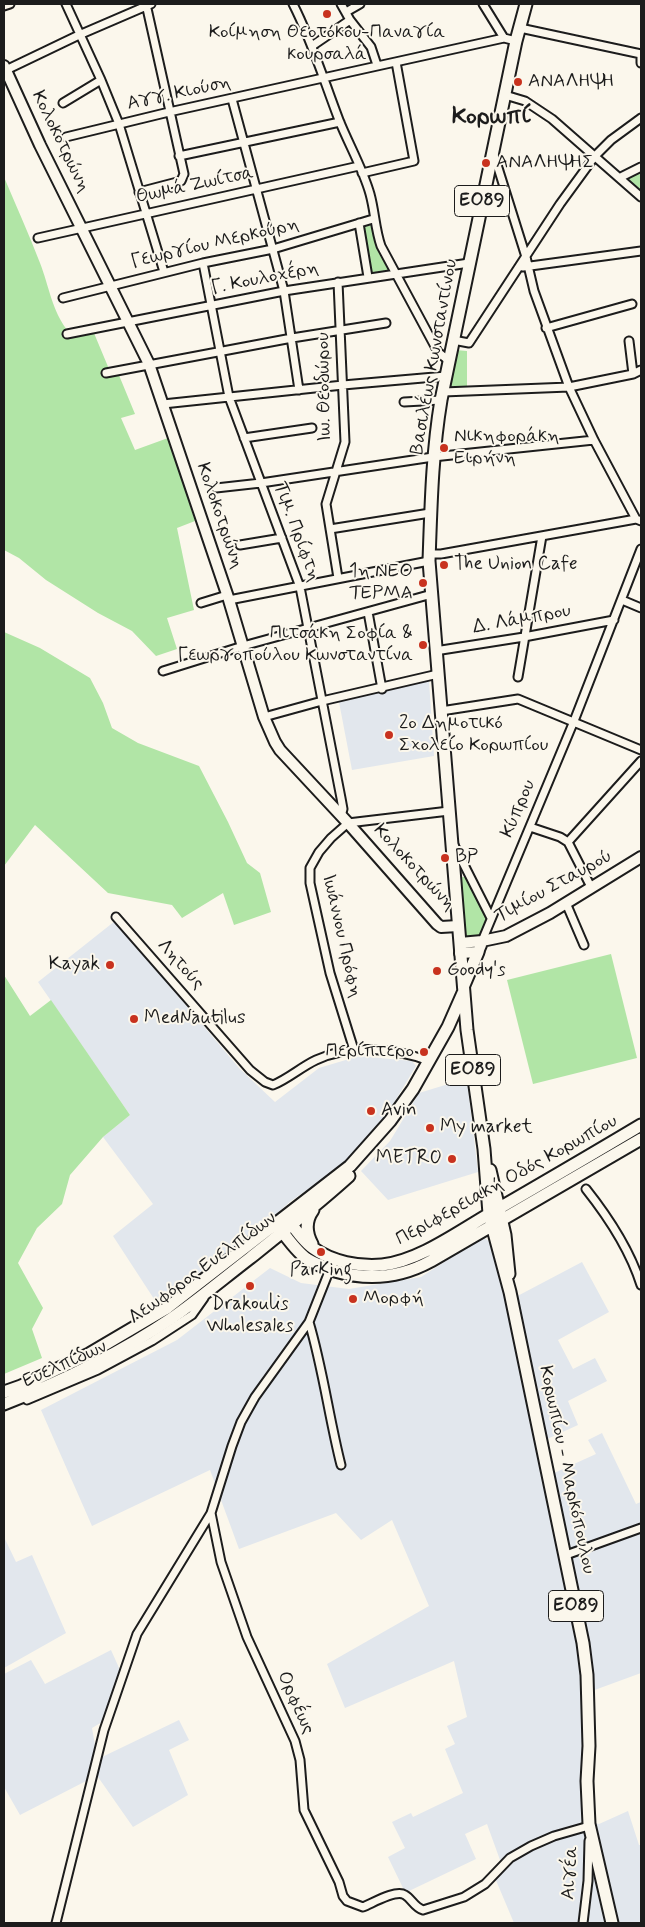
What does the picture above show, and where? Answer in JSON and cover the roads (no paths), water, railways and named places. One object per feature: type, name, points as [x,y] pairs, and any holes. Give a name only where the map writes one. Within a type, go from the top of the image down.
[{"type":"main road","name":"Βασιλέως Κωνσταντίνου","points":[[464,989],[435,651],[429,557],[433,457],[453,340],[516,41],[526,4]]},
{"type":"main road","name":"Λεωφόρος Ευελπίδων","points":[[289,1221],[350,1166],[390,1121],[413,1089],[429,1061],[464,989],[480,947]]},
{"type":"main road","name":"Κορωπίου - Μαρκόπουλου","points":[[464,989],[467,1030],[484,1149],[491,1227],[510,1292],[583,1643],[587,1675],[587,1781],[590,1824],[612,1923]]},
{"type":"main road","name":"Λεωφόρος Ευελπίδων","points":[[4,1392],[89,1354],[155,1315],[289,1221],[316,1206],[355,1170],[375,1148],[382,1139],[390,1121]]},
{"type":"main road","name":"Περιφερειακή Οδός Κορωπίου","points":[[289,1221],[314,1248],[334,1258],[358,1264],[391,1264],[413,1257],[641,1125]]},
{"type":"main road","name":"Περιφερειακή Οδός Κορωπίου","points":[[279,1228],[307,1258],[330,1269],[367,1277],[406,1273],[432,1261],[641,1139]]},
{"type":"main road","name":"Κορωπίου - Μαρκόπουλου","points":[[484,1149],[500,1208],[508,1262],[510,1292]]},
{"type":"main road","points":[[314,1248],[307,1228],[310,1214],[316,1206]]},
{"type":"main road","name":"Λεωφόρος Ευελπίδων","points":[[4,1404],[41,1392],[161,1325],[268,1244],[279,1228]]},
{"type":"main road","points":[[268,1244],[284,1245],[297,1249]]},
{"type":"street","points":[[4,6],[10,4]]},
{"type":"street","points":[[66,4],[119,124],[164,272]]},
{"type":"street","points":[[5,68],[148,4],[169,112],[184,174],[181,181],[139,192]]},
{"type":"street","points":[[341,4],[350,20],[371,47],[376,66]]},
{"type":"street","points":[[346,12],[360,4]]},
{"type":"street","points":[[483,4],[504,38],[516,41]]},
{"type":"street","points":[[295,5],[371,196],[374,219],[381,246],[438,352],[449,361]]},
{"type":"street","points":[[312,46],[350,20]]},
{"type":"street","points":[[520,28],[641,54],[641,63]]},
{"type":"street","name":"Αγγ. Κιούση","points":[[66,137],[169,112],[504,38]]},
{"type":"street","name":"Θωμά Ζωίτσα","points":[[38,238],[255,190],[361,169],[414,161],[396,62]]},
{"type":"street","name":"Κολοκοτρώνη","points":[[5,68],[149,364],[228,598],[264,717],[280,750],[437,924],[441,927],[458,926]]},
{"type":"street","points":[[63,103],[101,80]]},
{"type":"street","points":[[505,95],[533,106],[621,177],[641,197]]},
{"type":"street","points":[[232,99],[255,190],[284,291],[299,390]]},
{"type":"street","points":[[453,340],[469,343],[524,267],[526,257],[560,204],[595,156],[611,140],[641,118]]},
{"type":"street","points":[[179,156],[340,122]]},
{"type":"street","points":[[493,151],[526,257]]},
{"type":"street","points":[[621,177],[641,168]]},
{"type":"street","name":"Γεωργίου Μερκούρη","points":[[63,298],[164,272],[273,249],[374,219]]},
{"type":"street","points":[[359,223],[368,277]]},
{"type":"street","points":[[524,267],[641,250]]},
{"type":"street","name":"Τιμ. Πρίφτη","points":[[203,263],[230,397],[300,587],[345,820]]},
{"type":"street","name":"Γ. Κουλοχέρη","points":[[67,334],[284,291],[469,263]]},
{"type":"street","points":[[201,603],[300,587],[441,554],[639,520],[594,440],[569,387],[524,267]]},
{"type":"street","name":"Ιω. Θεοδώρου","points":[[338,282],[345,442],[326,504],[338,578]]},
{"type":"street","points":[[546,328],[632,304]]},
{"type":"street","points":[[106,373],[292,338],[386,323]]},
{"type":"street","points":[[628,341],[633,374]]},
{"type":"street","points":[[404,402],[442,396],[569,387],[633,374],[641,370]]},
{"type":"street","points":[[163,404],[446,376]]},
{"type":"street","points":[[244,438],[312,428]]},
{"type":"street","points":[[216,488],[261,484],[433,457],[594,440]]},
{"type":"street","points":[[330,529],[430,513]]},
{"type":"street","points":[[518,677],[542,536]]},
{"type":"street","points":[[240,545],[282,538]]},
{"type":"street","name":"Κύπρου","points":[[480,947],[574,721],[641,549]]},
{"type":"street","points":[[164,671],[308,627],[432,594]]},
{"type":"street","points":[[622,600],[641,608]]},
{"type":"street","points":[[368,612],[382,689]]},
{"type":"street","name":"Δ. Λάμπρου","points":[[435,651],[614,620]]},
{"type":"street","points":[[264,717],[322,701],[382,689],[438,674]]},
{"type":"street","points":[[441,711],[518,699],[641,750]]},
{"type":"street","points":[[568,842],[641,761]]},
{"type":"street","points":[[345,820],[448,811]]},
{"type":"street","name":"Ιωάννου Πρόφη","points":[[345,820],[319,852],[310,868],[310,883],[330,973],[354,1050]]},
{"type":"street","points":[[530,827],[560,837],[568,842],[592,888]]},
{"type":"street","points":[[451,837],[491,918]]},
{"type":"street","name":"Τιμίου Σταυρού","points":[[460,948],[480,947],[506,936],[592,888],[641,857]]},
{"type":"street","points":[[566,903],[584,945]]},
{"type":"street","name":"Λητούς","points":[[116,917],[250,1070],[265,1082],[273,1085],[316,1060],[334,1053],[354,1050],[393,1052],[429,1061]]},
{"type":"street","points":[[586,1189],[604,1212],[626,1250],[641,1285]]},
{"type":"street","name":"Ορφέως","points":[[330,1269],[309,1322],[255,1397],[241,1422],[211,1513],[221,1562],[248,1637],[295,1741],[300,1760],[304,1810],[346,1901],[364,1908],[393,1894],[400,1893],[406,1895],[417,1908],[423,1910],[464,1897],[485,1884],[510,1858],[531,1846],[590,1824]]},
{"type":"street","points":[[309,1322],[341,1465]]},
{"type":"street","name":"Ευελπίδων","points":[[4,1410],[41,1392]]},
{"type":"street","points":[[56,1923],[74,1856],[91,1776],[104,1730],[137,1634],[211,1513]]},
{"type":"street","points":[[566,1555],[641,1528]]},
{"type":"street","name":"Αιγέα","points":[[583,1923],[588,1881],[590,1824]]},
{"type":"place","name":"Κοίμηση Θεοτόκου-Παναγία κουρσαλά","points":[[327,14]]},
{"type":"place","name":"ΑΝΑΛΗΨΗ","points":[[518,82]]},
{"type":"place","name":"ΑΝΑΛΗΨΗΣ","points":[[486,163]]},
{"type":"place","name":"Νικηφοράκη Ειρήνη","points":[[444,448]]},
{"type":"place","name":"The Union Cafe","points":[[444,565]]},
{"type":"place","name":"1η ΝΕΟ ΤΕΡΜΑ","points":[[423,583]]},
{"type":"place","name":"Πιτσάκη Σοφία & Γεωργοπούλου Κωνσταντίνα","points":[[423,645]]},
{"type":"place","name":"2ο Δημοτικό Σχολείο Κορωπίου","points":[[389,735]]},
{"type":"place","name":"BP","points":[[445,858]]},
{"type":"place","name":"Kayak","points":[[110,965]]},
{"type":"place","name":"Goody's","points":[[437,971]]},
{"type":"place","name":"MedNautilus","points":[[134,1019]]},
{"type":"place","name":"Περίπτερο","points":[[424,1052]]},
{"type":"place","name":"Avin","points":[[371,1111]]},
{"type":"place","name":"My market","points":[[430,1128]]},
{"type":"place","name":"METRO","points":[[452,1159]]},
{"type":"place","name":"ParKing","points":[[321,1252]]},
{"type":"place","name":"Drakoulis Wholesales","points":[[250,1286]]},
{"type":"place","name":"Μορφή","points":[[353,1299]]},
{"type":"district","name":"Κορωπί","points":[[491,118]]}]
